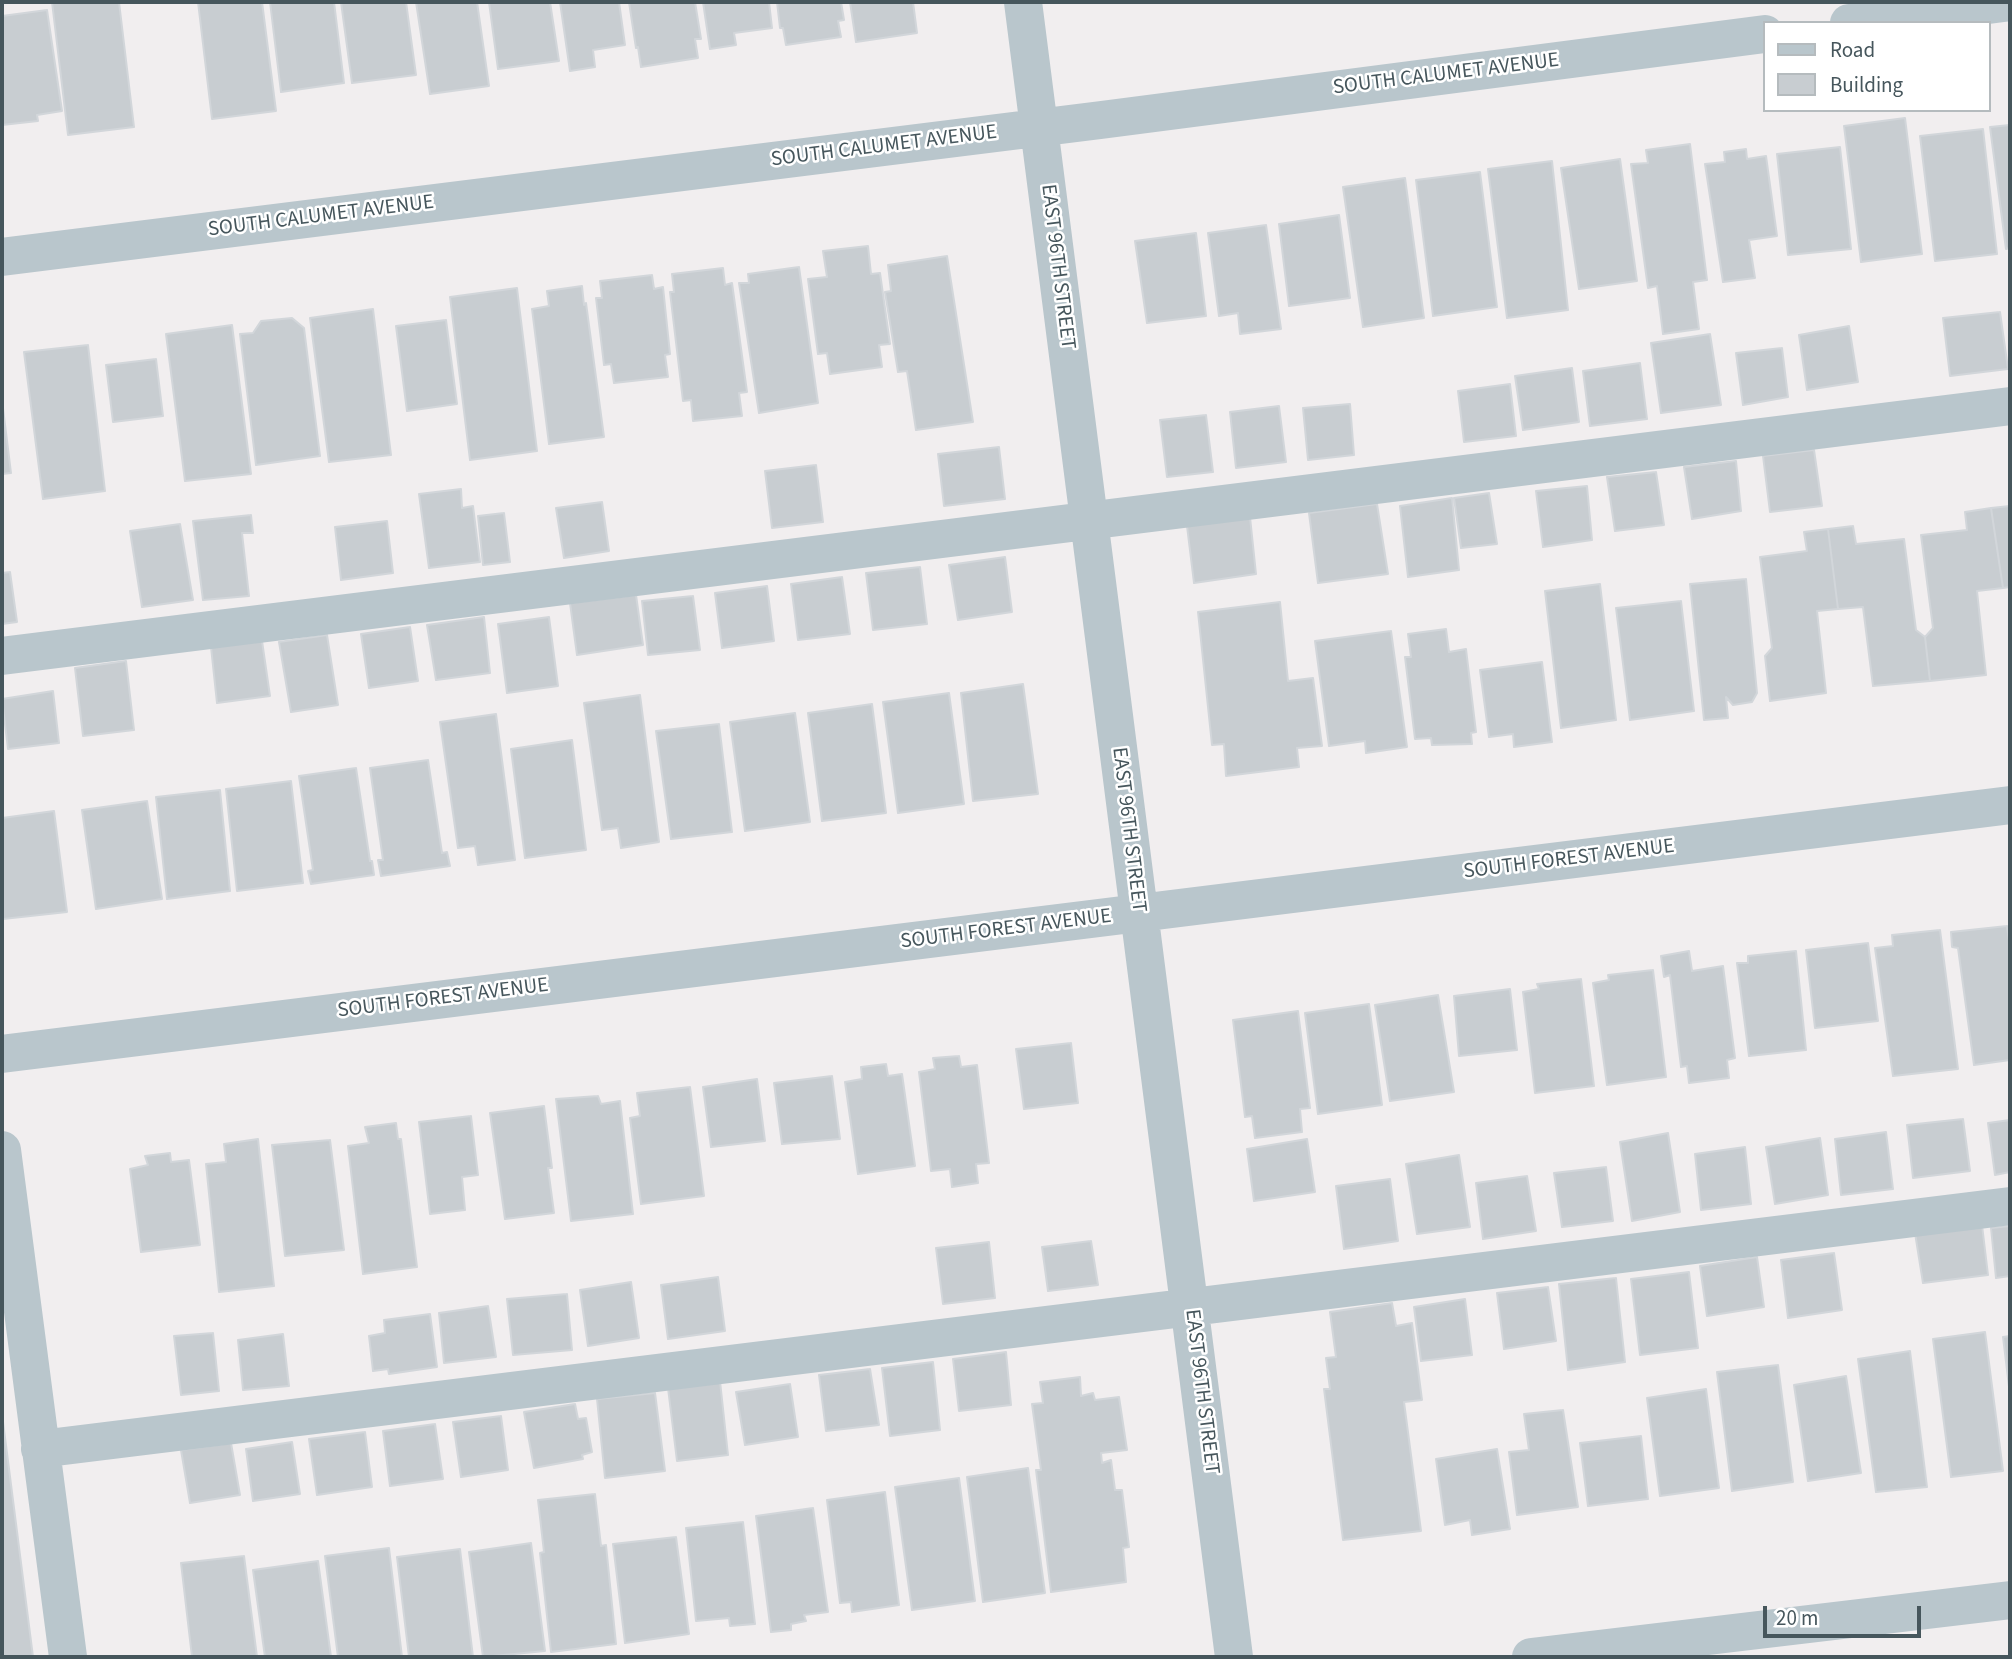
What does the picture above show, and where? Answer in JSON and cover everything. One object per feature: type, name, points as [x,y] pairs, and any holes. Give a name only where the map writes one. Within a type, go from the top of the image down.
[{"type":"street","name":"EAST 96TH STREET","points":[[1023,2],[1234,1657]]},
{"type":"street","points":[[1864,21],[2010,2]]},
{"type":"street","name":"SOUTH CALUMET AVENUE","points":[[2,257],[1039,128],[1764,34]]},
{"type":"street","points":[[2,656],[2010,406]]},
{"type":"street","name":"SOUTH FOREST AVENUE","points":[[2,1054],[2010,805]]},
{"type":"street","points":[[2,1150],[68,1657]]},
{"type":"street","points":[[40,1448],[2010,1206]]},
{"type":"street","points":[[1531,1657],[2010,1600]]},
{"type":"building","points":[[52,2],[119,2],[134,127],[68,135]]},
{"type":"building","points":[[198,2],[262,2],[276,111],[212,119]]},
{"type":"building","points":[[270,2],[334,2],[344,83],[281,92]]},
{"type":"building","points":[[341,2],[406,2],[416,75],[352,83]]},
{"type":"building","points":[[416,2],[477,2],[489,86],[430,94]]},
{"type":"building","points":[[489,2],[550,2],[559,61],[498,69]]},
{"type":"building","points":[[560,2],[619,2],[625,45],[593,50],[595,67],[570,71]]},
{"type":"building","points":[[629,2],[695,2],[701,39],[695,39],[698,58],[641,67]]},
{"type":"building","points":[[703,2],[769,2],[772,28],[734,33],[736,45],[710,49]]},
{"type":"building","points":[[777,2],[841,2],[844,20],[838,21],[841,37],[786,45],[783,28],[780,28]]},
{"type":"building","points":[[850,2],[913,2],[917,33],[856,42]]},
{"type":"building","points":[[47,10],[62,111],[37,115],[38,121],[2,125],[2,16]]},
{"type":"building","points":[[1905,118],[1922,254],[1861,262],[1844,126]]},
{"type":"building","points":[[2010,125],[2010,248],[2006,249],[1990,127]]},
{"type":"building","points":[[1983,129],[1997,254],[1935,261],[1920,136]]},
{"type":"building","points":[[1690,144],[1707,280],[1693,282],[1699,329],[1663,334],[1657,286],[1648,288],[1631,164],[1648,163],[1646,150]]},
{"type":"building","points":[[1840,147],[1851,249],[1788,255],[1777,154]]},
{"type":"building","points":[[1746,149],[1747,159],[1766,156],[1777,236],[1749,240],[1755,278],[1723,282],[1705,164],[1725,162],[1724,152]]},
{"type":"building","points":[[1620,159],[1637,281],[1579,289],[1561,168]]},
{"type":"building","points":[[1552,161],[1568,310],[1507,318],[1488,169]]},
{"type":"building","points":[[1480,172],[1497,307],[1433,316],[1416,180]]},
{"type":"building","points":[[1405,178],[1424,318],[1363,327],[1343,187]]},
{"type":"building","points":[[1339,215],[1350,298],[1289,306],[1279,224]]},
{"type":"building","points":[[1266,225],[1281,329],[1240,334],[1238,313],[1219,316],[1208,233]]},
{"type":"building","points":[[1196,233],[1206,316],[1147,323],[1135,241]]},
{"type":"building","points":[[868,246],[871,274],[880,273],[890,344],[879,345],[882,367],[830,374],[827,353],[818,354],[808,279],[827,277],[823,251]]},
{"type":"building","points":[[947,256],[973,422],[916,430],[907,371],[898,372],[885,292],[891,291],[888,265]]},
{"type":"building","points":[[799,267],[818,403],[759,413],[739,283],[749,283],[748,274]]},
{"type":"building","points":[[723,268],[725,285],[732,283],[747,392],[739,393],[742,416],[693,421],[691,400],[683,401],[670,292],[674,292],[672,274]]},
{"type":"building","points":[[652,275],[654,289],[663,287],[670,354],[665,355],[668,377],[614,383],[611,364],[604,365],[596,298],[602,298],[600,281]]},
{"type":"building","points":[[582,286],[604,437],[549,444],[532,309],[549,306],[547,291]]},
{"type":"building","points":[[517,288],[537,451],[470,460],[450,297]]},
{"type":"building","points":[[373,309],[391,455],[329,462],[310,318]]},
{"type":"building","points":[[2000,312],[2008,369],[1950,376],[1943,318]]},
{"type":"building","points":[[292,318],[304,328],[320,456],[256,465],[240,334],[253,333],[261,321]]},
{"type":"building","points":[[446,320],[457,404],[407,411],[396,326]]},
{"type":"building","points":[[232,325],[251,474],[185,481],[166,334]]},
{"type":"building","points":[[1849,326],[1858,382],[1807,390],[1799,335]]},
{"type":"building","points":[[1710,334],[1721,405],[1661,413],[1651,343]]},
{"type":"building","points":[[88,345],[105,491],[43,499],[24,352]]},
{"type":"building","points":[[1782,348],[1788,397],[1743,405],[1736,353]]},
{"type":"building","points":[[156,359],[163,416],[113,422],[106,365]]},
{"type":"building","points":[[1640,363],[1647,419],[1590,426],[1583,371]]},
{"type":"building","points":[[1572,368],[1579,422],[1523,430],[1515,376]]},
{"type":"building","points":[[1510,384],[1516,436],[1464,442],[1458,391]]},
{"type":"building","points":[[2,400],[11,473],[2,474]]},
{"type":"building","points":[[1350,404],[1354,455],[1308,460],[1303,408]]},
{"type":"building","points":[[1279,406],[1286,462],[1236,468],[1230,412]]},
{"type":"building","points":[[1206,415],[1213,472],[1167,477],[1160,420]]},
{"type":"building","points":[[999,447],[1005,499],[944,506],[938,454]]},
{"type":"building","points":[[1814,450],[1822,506],[1770,512],[1763,456]]},
{"type":"building","points":[[1736,461],[1741,511],[1692,519],[1684,467]]},
{"type":"building","points":[[816,465],[823,522],[772,528],[765,471]]},
{"type":"building","points":[[1656,472],[1664,525],[1615,531],[1607,477]]},
{"type":"building","points":[[1587,486],[1592,540],[1543,547],[1536,491]]},
{"type":"building","points":[[461,489],[462,508],[473,506],[480,562],[429,568],[419,494]]},
{"type":"building","points":[[1489,493],[1497,544],[1461,548],[1454,498]]},
{"type":"building","points":[[1452,498],[1459,570],[1408,577],[1400,506]]},
{"type":"building","points":[[602,502],[609,551],[564,558],[556,508]]},
{"type":"building","points":[[1377,504],[1388,574],[1318,583],[1309,513]]},
{"type":"building","points":[[2010,506],[2010,587],[2003,588],[1991,508]]},
{"type":"building","points":[[1991,508],[2003,588],[1977,591],[1986,675],[1930,681],[1925,637],[1933,628],[1921,535],[1967,530],[1965,512]]},
{"type":"building","points":[[504,513],[510,562],[483,565],[478,516]]},
{"type":"building","points":[[251,515],[253,533],[242,533],[249,596],[203,600],[193,521]]},
{"type":"building","points":[[1250,517],[1256,574],[1194,583],[1187,526]]},
{"type":"building","points":[[387,521],[393,573],[341,580],[335,527]]},
{"type":"building","points":[[180,524],[193,600],[142,607],[130,531]]},
{"type":"building","points":[[1853,526],[1856,544],[1904,539],[1916,630],[1925,637],[1930,681],[1873,686],[1863,607],[1838,609],[1828,529]]},
{"type":"building","points":[[1828,529],[1838,609],[1817,611],[1826,693],[1770,701],[1765,656],[1772,648],[1760,557],[1807,551],[1804,532]]},
{"type":"building","points":[[1005,557],[1012,612],[958,620],[949,565]]},
{"type":"building","points":[[920,567],[927,624],[873,630],[866,573]]},
{"type":"building","points":[[10,572],[17,622],[2,624],[2,573]]},
{"type":"building","points":[[842,577],[850,634],[798,640],[791,584]]},
{"type":"building","points":[[1746,579],[1757,693],[1752,702],[1733,705],[1726,697],[1728,718],[1704,720],[1690,584]]},
{"type":"building","points":[[1600,584],[1616,720],[1561,728],[1545,591]]},
{"type":"building","points":[[767,586],[774,641],[722,648],[715,593]]},
{"type":"building","points":[[636,595],[643,645],[577,655],[570,603]]},
{"type":"building","points":[[693,596],[700,650],[648,655],[642,601]]},
{"type":"building","points":[[1681,601],[1694,711],[1630,720],[1616,608]]},
{"type":"building","points":[[1280,602],[1288,681],[1313,678],[1322,746],[1297,748],[1299,767],[1226,776],[1224,744],[1212,745],[1198,612]]},
{"type":"building","points":[[484,617],[490,673],[436,680],[427,625]]},
{"type":"building","points":[[549,617],[558,686],[507,693],[498,624]]},
{"type":"building","points":[[410,627],[418,681],[369,688],[361,634]]},
{"type":"building","points":[[1446,629],[1449,652],[1466,649],[1476,732],[1471,733],[1472,744],[1432,745],[1431,738],[1415,739],[1405,657],[1411,657],[1408,634]]},
{"type":"building","points":[[1391,631],[1407,747],[1366,753],[1365,741],[1329,746],[1315,641]]},
{"type":"building","points":[[327,635],[338,705],[291,712],[279,642]]},
{"type":"building","points":[[262,641],[270,696],[217,703],[211,647]]},
{"type":"building","points":[[126,661],[134,730],[83,736],[75,668]]},
{"type":"building","points":[[1542,662],[1552,742],[1514,747],[1513,734],[1489,737],[1480,670]]},
{"type":"building","points":[[1023,684],[1038,794],[973,801],[961,693]]},
{"type":"building","points":[[53,691],[59,743],[8,749],[2,699]]},
{"type":"building","points":[[949,693],[964,804],[898,813],[883,702]]},
{"type":"building","points":[[640,695],[659,842],[621,848],[618,828],[602,830],[584,703]]},
{"type":"building","points":[[872,704],[886,813],[822,821],[808,713]]},
{"type":"building","points":[[795,713],[810,822],[745,831],[730,722]]},
{"type":"building","points":[[496,714],[515,860],[478,865],[475,846],[458,848],[440,722]]},
{"type":"building","points":[[719,724],[732,832],[671,839],[656,731]]},
{"type":"building","points":[[572,740],[586,850],[525,858],[511,749]]},
{"type":"building","points":[[428,760],[442,853],[447,852],[450,866],[381,876],[378,860],[383,860],[370,768]]},
{"type":"building","points":[[356,768],[374,875],[311,884],[308,871],[313,870],[299,776]]},
{"type":"building","points":[[291,781],[303,883],[237,891],[226,789]]},
{"type":"building","points":[[220,790],[230,891],[167,899],[156,797]]},
{"type":"building","points":[[147,801],[162,899],[96,909],[82,810]]},
{"type":"building","points":[[54,811],[67,912],[3,919],[2,818]]},
{"type":"building","points":[[2007,926],[2010,948],[2010,1060],[1974,1065],[1958,948],[1952,947],[1951,932]]},
{"type":"building","points":[[1940,930],[1958,1069],[1893,1076],[1875,948],[1893,946],[1892,935]]},
{"type":"building","points":[[1868,943],[1878,1021],[1815,1028],[1806,950]]},
{"type":"building","points":[[1689,951],[1692,971],[1723,966],[1735,1058],[1727,1060],[1729,1078],[1689,1083],[1687,1066],[1681,1067],[1670,975],[1664,977],[1661,956]]},
{"type":"building","points":[[1796,951],[1806,1050],[1749,1056],[1737,963],[1748,963],[1748,956]]},
{"type":"building","points":[[1653,970],[1666,1077],[1607,1085],[1593,983],[1609,980],[1608,975]]},
{"type":"building","points":[[1581,979],[1594,1086],[1535,1093],[1523,992],[1539,989],[1537,984]]},
{"type":"building","points":[[1510,989],[1517,1050],[1459,1056],[1454,996]]},
{"type":"building","points":[[1438,995],[1454,1092],[1390,1101],[1375,1005]]},
{"type":"building","points":[[1369,1004],[1382,1105],[1318,1114],[1305,1013]]},
{"type":"building","points":[[1298,1011],[1310,1108],[1300,1109],[1302,1132],[1255,1138],[1252,1116],[1245,1117],[1233,1020]]},
{"type":"building","points":[[1071,1043],[1078,1103],[1024,1109],[1016,1049]]},
{"type":"building","points":[[959,1056],[961,1067],[977,1065],[989,1163],[976,1164],[978,1183],[952,1187],[950,1169],[931,1171],[919,1072],[935,1069],[933,1058]]},
{"type":"building","points":[[886,1064],[888,1076],[902,1074],[915,1166],[858,1174],[845,1082],[862,1079],[861,1067]]},
{"type":"building","points":[[832,1076],[840,1139],[782,1144],[774,1083]]},
{"type":"building","points":[[757,1079],[765,1141],[711,1147],[703,1087]]},
{"type":"building","points":[[690,1087],[704,1196],[641,1204],[630,1118],[640,1116],[637,1093]]},
{"type":"building","points":[[598,1096],[601,1104],[620,1101],[633,1214],[571,1221],[556,1099]]},
{"type":"building","points":[[544,1106],[552,1168],[548,1168],[554,1213],[505,1219],[490,1113]]},
{"type":"building","points":[[471,1116],[478,1175],[462,1177],[465,1210],[430,1214],[419,1122]]},
{"type":"building","points":[[1963,1119],[1970,1171],[1913,1178],[1907,1125]]},
{"type":"building","points":[[2010,1120],[2010,1172],[1995,1175],[1988,1123]]},
{"type":"building","points":[[396,1123],[398,1139],[401,1139],[417,1267],[363,1274],[348,1146],[369,1143],[365,1127]]},
{"type":"building","points":[[1886,1132],[1893,1189],[1841,1195],[1835,1139]]},
{"type":"building","points":[[1668,1133],[1680,1212],[1632,1221],[1620,1142]]},
{"type":"building","points":[[1820,1138],[1828,1195],[1775,1204],[1766,1147]]},
{"type":"building","points":[[258,1139],[274,1286],[219,1292],[206,1164],[226,1162],[224,1144]]},
{"type":"building","points":[[1307,1139],[1315,1192],[1254,1201],[1247,1149]]},
{"type":"building","points":[[330,1140],[344,1250],[285,1256],[272,1145]]},
{"type":"building","points":[[1745,1147],[1751,1204],[1701,1210],[1695,1154]]},
{"type":"building","points":[[170,1153],[171,1162],[189,1160],[200,1245],[141,1252],[130,1169],[148,1165],[145,1156]]},
{"type":"building","points":[[1459,1155],[1470,1227],[1417,1234],[1406,1164]]},
{"type":"building","points":[[1606,1167],[1613,1221],[1562,1227],[1554,1173]]},
{"type":"building","points":[[1527,1176],[1536,1231],[1483,1239],[1476,1183]]},
{"type":"building","points":[[1390,1179],[1398,1241],[1344,1249],[1336,1186]]},
{"type":"building","points":[[1982,1225],[1988,1275],[1923,1283],[1915,1233]]},
{"type":"building","points":[[2010,1226],[2010,1276],[1996,1278],[1991,1228]]},
{"type":"building","points":[[1091,1241],[1098,1285],[1048,1291],[1042,1247]]},
{"type":"building","points":[[989,1242],[995,1298],[943,1304],[936,1248]]},
{"type":"building","points":[[1834,1253],[1842,1310],[1788,1318],[1781,1260]]},
{"type":"building","points":[[1757,1257],[1764,1307],[1707,1316],[1700,1266]]},
{"type":"building","points":[[1689,1272],[1698,1348],[1640,1355],[1631,1279]]},
{"type":"building","points":[[718,1277],[725,1331],[668,1339],[661,1285]]},
{"type":"building","points":[[1616,1278],[1625,1362],[1568,1370],[1559,1284]]},
{"type":"building","points":[[631,1282],[639,1338],[588,1346],[580,1290]]},
{"type":"building","points":[[1548,1287],[1556,1341],[1504,1349],[1497,1293]]},
{"type":"building","points":[[567,1294],[572,1350],[513,1355],[507,1299]]},
{"type":"building","points":[[1465,1299],[1472,1355],[1421,1361],[1414,1307]]},
{"type":"building","points":[[1392,1303],[1396,1326],[1412,1323],[1422,1400],[1404,1402],[1421,1531],[1343,1540],[1324,1389],[1330,1389],[1326,1358],[1336,1357],[1330,1312]]},
{"type":"building","points":[[488,1306],[496,1357],[444,1363],[439,1313]]},
{"type":"building","points":[[430,1314],[437,1367],[389,1374],[388,1369],[373,1371],[369,1336],[385,1333],[384,1320]]},
{"type":"building","points":[[1985,1332],[2003,1471],[1951,1477],[1933,1339]]},
{"type":"building","points":[[213,1333],[219,1391],[181,1395],[174,1336]]},
{"type":"building","points":[[283,1334],[289,1386],[243,1390],[238,1340]]},
{"type":"building","points":[[2010,1336],[2010,1395],[2003,1337]]},
{"type":"building","points":[[1910,1351],[1927,1487],[1876,1492],[1858,1359]]},
{"type":"building","points":[[1006,1352],[1011,1405],[959,1411],[953,1359]]},
{"type":"building","points":[[933,1362],[940,1430],[890,1436],[882,1368]]},
{"type":"building","points":[[1778,1365],[1793,1482],[1732,1491],[1717,1372]]},
{"type":"building","points":[[870,1369],[879,1425],[826,1431],[819,1375]]},
{"type":"building","points":[[1846,1376],[1861,1473],[1808,1481],[1794,1385]]},
{"type":"building","points":[[1080,1377],[1081,1396],[1093,1393],[1095,1400],[1119,1397],[1127,1450],[1101,1453],[1102,1463],[1111,1460],[1115,1490],[1122,1490],[1129,1547],[1123,1548],[1126,1582],[1051,1592],[1036,1470],[1041,1470],[1032,1404],[1043,1403],[1040,1382]]},
{"type":"building","points":[[720,1381],[728,1455],[677,1461],[668,1388]]},
{"type":"building","points":[[790,1384],[798,1437],[745,1445],[736,1392]]},
{"type":"building","points":[[1706,1389],[1719,1488],[1660,1496],[1647,1398]]},
{"type":"building","points":[[655,1393],[665,1471],[605,1478],[597,1399]]},
{"type":"building","points":[[575,1404],[578,1419],[586,1418],[592,1452],[582,1455],[583,1459],[534,1468],[524,1412]]},
{"type":"building","points":[[1563,1410],[1578,1507],[1517,1515],[1509,1452],[1529,1450],[1524,1414]]},
{"type":"building","points":[[2,1414],[33,1657],[2,1657]]},
{"type":"building","points":[[501,1416],[508,1470],[461,1477],[453,1422]]},
{"type":"building","points":[[435,1424],[443,1479],[390,1486],[383,1431]]},
{"type":"building","points":[[365,1432],[372,1487],[317,1495],[309,1439]]},
{"type":"building","points":[[1641,1436],[1648,1499],[1588,1506],[1580,1443]]},
{"type":"building","points":[[292,1442],[300,1494],[253,1501],[246,1449]]},
{"type":"building","points":[[231,1443],[240,1495],[190,1503],[181,1450]]},
{"type":"building","points":[[1497,1449],[1510,1529],[1472,1535],[1470,1520],[1445,1525],[1436,1459]]},
{"type":"building","points":[[1028,1468],[1045,1593],[983,1602],[967,1477]]},
{"type":"building","points":[[959,1478],[975,1601],[912,1610],[895,1487]]},
{"type":"building","points":[[885,1492],[899,1605],[852,1612],[851,1602],[840,1603],[827,1500]]},
{"type":"building","points":[[595,1494],[601,1546],[606,1545],[616,1644],[551,1652],[540,1553],[544,1552],[538,1500]]},
{"type":"building","points":[[813,1508],[828,1612],[804,1615],[806,1621],[791,1624],[791,1630],[771,1632],[756,1516]]},
{"type":"building","points":[[743,1522],[755,1624],[730,1626],[729,1618],[696,1621],[686,1528]]},
{"type":"building","points":[[676,1537],[689,1634],[625,1643],[613,1544]]},
{"type":"building","points":[[531,1543],[545,1651],[483,1657],[469,1552]]},
{"type":"building","points":[[389,1548],[402,1657],[338,1657],[325,1556]]},
{"type":"building","points":[[460,1549],[473,1657],[409,1657],[397,1557]]},
{"type":"building","points":[[244,1556],[257,1657],[192,1657],[181,1563]]},
{"type":"building","points":[[318,1561],[331,1657],[265,1657],[253,1570]]}]
